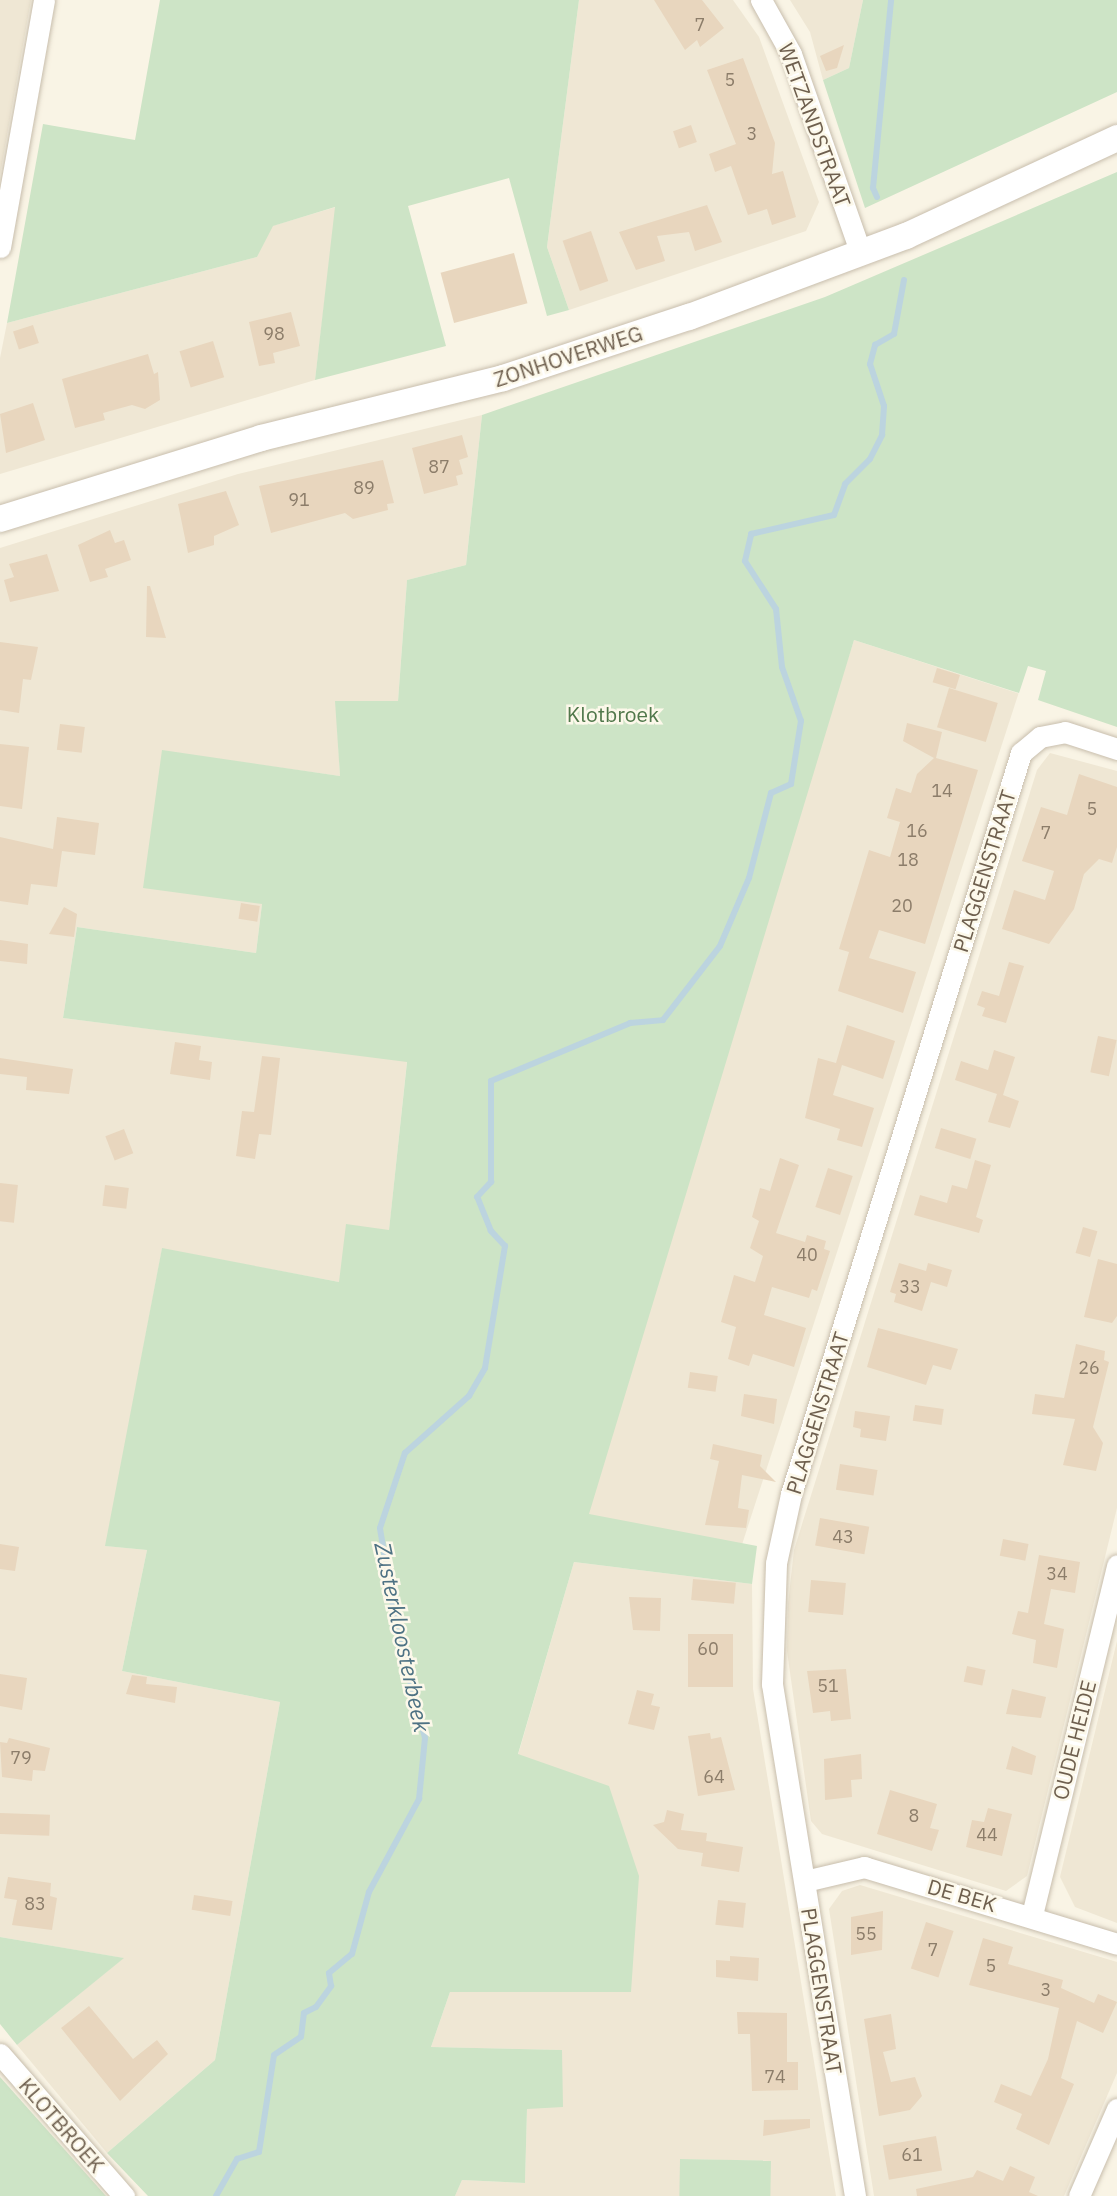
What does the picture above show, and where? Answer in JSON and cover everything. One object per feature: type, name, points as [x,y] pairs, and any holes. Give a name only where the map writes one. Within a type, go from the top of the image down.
[{"type":"street","points":[[0,247],[44,0]]},
{"type":"street","name":"WETZANDSTRAAT","points":[[761,0],[791,54],[861,254]]},
{"type":"street","name":"ZONHOVERWEG","points":[[0,519],[261,438],[503,378],[861,254],[1117,138]]},
{"type":"street","name":"PLAGGENSTRAAT","points":[[855,2196],[772,1684],[776,1563],[792,1494],[1021,753],[1040,737],[1065,732],[1117,749]]},
{"type":"street","name":"OUDE HEIDE","points":[[1032,1915],[1117,1565]]},
{"type":"street","name":"DE BEK","points":[[805,1881],[864,1867],[1032,1915],[1117,1944]]},
{"type":"street","name":"KLOTBROEK","points":[[0,2054],[124,2196]]},
{"type":"street","points":[[1079,2196],[1117,2109]]},
{"type":"shaded area","points":[[0,0],[31,0],[0,175]]},
{"type":"shaded area","points":[[579,0],[733,0],[759,37],[819,202],[806,231],[569,310],[547,247]]},
{"type":"shaded area","points":[[790,0],[863,0],[849,68],[823,80],[810,32]]},
{"type":"shaded area","points":[[336,207],[315,380],[0,474],[0,358],[7,323],[257,257],[272,226]]},
{"type":"shaded area","points":[[482,415],[466,565],[407,580],[398,701],[336,701],[340,776],[162,751],[262,904],[256,953],[77,927],[63,1018],[407,1061],[389,1231],[339,1282],[162,1249],[106,1546],[147,1550],[122,1671],[280,1702],[215,2060],[107,2153],[17,2045],[123,1958],[0,1937],[0,548],[238,474]]},
{"type":"shaded area","points":[[854,640],[1019,693],[736,1563],[572,1509]]},
{"type":"shaded area","points":[[1050,753],[1117,771],[1117,1508],[1027,1876],[1006,1891],[822,1834],[811,1821],[787,1651],[788,1604],[794,1550],[1037,770]]},
{"type":"shaded area","points":[[574,1562],[752,1584],[753,1689],[836,2196],[770,2196],[770,2161],[680,2159],[682,2196],[455,2196],[462,2180],[525,2183],[527,2109],[561,2050],[431,2047],[450,1992],[631,1991],[518,1755]]},
{"type":"shaded area","points":[[1117,1641],[1117,1923],[1075,1907],[1060,1877]]},
{"type":"shaded area","points":[[860,1885],[1117,1962],[1117,2073],[1064,2196],[874,2196],[829,1909],[842,1891]]},
{"type":"green space","points":[[160,0],[579,0],[547,247],[569,310],[547,316],[509,178],[408,206],[446,346],[315,380],[335,207],[273,226],[257,257],[7,323],[43,124],[135,140]]},
{"type":"green space","points":[[863,0],[1117,0],[1117,92],[865,208],[823,80],[849,68]]},
{"type":"green space","name":"Klotbroek","points":[[1117,172],[1117,727],[1038,700],[1046,671],[1028,666],[1019,693],[854,640],[589,1514],[757,1546],[752,1584],[574,1562],[518,1754],[609,1786],[639,1876],[631,1992],[450,1992],[431,2047],[562,2050],[563,2107],[527,2109],[525,2183],[462,2180],[455,2196],[148,2196],[107,2153],[215,2060],[280,1702],[122,1671],[147,1550],[105,1546],[162,1248],[339,1282],[346,1224],[389,1230],[407,1062],[63,1018],[77,927],[256,953],[262,904],[143,888],[162,750],[340,776],[335,701],[398,701],[407,580],[466,565],[482,415],[825,297]]},
{"type":"green space","points":[[0,1937],[124,1958],[17,2045],[0,2024]]},
{"type":"green space","points":[[0,2077],[106,2196],[0,2196]]},
{"type":"green space","points":[[680,2159],[771,2161],[770,2196],[679,2196]]},
{"type":"building","points":[[654,0],[702,0],[724,28],[700,47],[697,40],[685,50]]},
{"type":"building","points":[[844,45],[837,68],[826,71],[820,56]]},
{"type":"building","points":[[743,58],[775,143],[772,174],[783,171],[796,217],[772,225],[767,209],[748,215],[731,166],[715,172],[709,154],[736,144],[707,70]]},
{"type":"building","points":[[691,125],[697,142],[679,148],[673,131]]},
{"type":"building","points":[[707,205],[722,242],[695,251],[689,232],[657,236],[665,261],[636,270],[619,232]]},
{"type":"building","points":[[591,231],[608,281],[580,291],[563,241]]},
{"type":"building","points":[[514,253],[527,303],[454,323],[441,273]]},
{"type":"building","points":[[291,312],[300,346],[273,353],[275,363],[259,366],[249,322]]},
{"type":"building","points":[[33,325],[39,343],[19,350],[13,331]]},
{"type":"building","points":[[213,341],[224,377],[191,388],[180,351]]},
{"type":"building","points":[[148,354],[154,374],[158,372],[160,400],[145,409],[132,405],[103,413],[105,420],[75,428],[62,379]]},
{"type":"building","points":[[33,403],[45,440],[6,453],[0,414]]},
{"type":"building","points":[[462,435],[468,457],[459,460],[463,474],[456,476],[458,485],[424,494],[412,448]]},
{"type":"building","points":[[383,460],[394,503],[387,504],[388,510],[353,519],[345,513],[271,533],[259,486]]},
{"type":"building","points":[[226,491],[239,525],[214,536],[214,545],[188,553],[178,504]]},
{"type":"building","points":[[110,530],[115,543],[124,540],[131,560],[105,569],[108,577],[90,582],[78,545]]},
{"type":"building","points":[[47,554],[59,591],[10,602],[4,580],[14,577],[9,564]]},
{"type":"building","points":[[147,586],[150,586],[166,638],[146,637]]},
{"type":"building","points":[[0,642],[38,647],[31,680],[23,679],[19,713],[0,710]]},
{"type":"building","points":[[937,668],[960,675],[956,689],[933,682]]},
{"type":"building","points":[[949,688],[998,703],[986,742],[937,727]]},
{"type":"building","points":[[907,723],[942,732],[936,758],[978,770],[925,944],[879,930],[869,958],[916,972],[903,1013],[838,991],[849,952],[839,949],[869,850],[890,857],[900,822],[887,818],[896,788],[911,793],[917,774],[934,758],[903,741]]},
{"type":"building","points":[[60,724],[85,727],[82,753],[57,750]]},
{"type":"building","points":[[0,744],[29,747],[22,809],[0,806]]},
{"type":"building","points":[[1079,774],[1117,787],[1117,847],[1112,863],[1099,859],[1084,874],[1074,909],[1049,944],[1002,929],[1014,890],[1045,900],[1054,871],[1022,861],[1041,807],[1067,815]]},
{"type":"building","points":[[57,817],[99,823],[95,855],[62,851],[57,887],[31,884],[28,905],[0,901],[0,837],[53,849]]},
{"type":"building","points":[[241,903],[260,906],[257,922],[238,919]]},
{"type":"building","points":[[64,907],[77,914],[74,937],[49,934]]},
{"type":"building","points":[[0,940],[28,944],[27,964],[0,961]]},
{"type":"building","points":[[1009,962],[1024,966],[1006,1023],[982,1016],[985,1008],[977,1005],[982,991],[999,996]]},
{"type":"building","points":[[847,1025],[895,1041],[883,1079],[842,1065],[833,1095],[874,1108],[862,1147],[837,1140],[840,1129],[805,1118],[818,1058],[836,1063]]},
{"type":"building","points":[[1098,1036],[1117,1040],[1109,1076],[1090,1072]]},
{"type":"building","points":[[175,1042],[201,1046],[199,1060],[212,1062],[210,1080],[170,1074]]},
{"type":"building","points":[[994,1050],[1015,1057],[1003,1095],[1019,1101],[1010,1128],[988,1122],[997,1094],[955,1080],[961,1061],[988,1070]]},
{"type":"building","points":[[262,1056],[280,1058],[271,1135],[259,1134],[255,1159],[236,1156],[242,1111],[254,1112]]},
{"type":"building","points":[[0,1058],[73,1069],[69,1094],[26,1090],[27,1077],[0,1074]]},
{"type":"building","points":[[941,1128],[976,1139],[970,1159],[935,1148]]},
{"type":"building","points":[[124,1129],[133,1153],[115,1160],[105,1136]]},
{"type":"building","points":[[780,1158],[799,1165],[776,1233],[805,1242],[807,1235],[826,1241],[824,1249],[830,1251],[817,1291],[812,1289],[809,1298],[772,1287],[764,1315],[806,1328],[794,1367],[753,1354],[749,1366],[728,1359],[736,1327],[721,1322],[734,1275],[755,1282],[763,1256],[750,1248],[759,1221],[752,1217],[760,1188],[770,1191]]},
{"type":"building","points":[[975,1160],[991,1165],[976,1217],[983,1220],[979,1233],[914,1215],[920,1195],[947,1203],[952,1185],[967,1189]]},
{"type":"building","points":[[828,1168],[853,1176],[840,1215],[815,1207]]},
{"type":"building","points":[[0,1183],[18,1185],[14,1223],[0,1221]]},
{"type":"building","points":[[105,1185],[129,1188],[126,1209],[102,1206]]},
{"type":"building","points":[[1083,1227],[1097,1231],[1090,1257],[1076,1253]]},
{"type":"building","points":[[1098,1259],[1117,1264],[1117,1316],[1112,1323],[1084,1317]]},
{"type":"building","points":[[899,1263],[926,1271],[928,1263],[952,1270],[947,1287],[931,1282],[922,1311],[894,1302],[896,1294],[890,1292]]},
{"type":"building","points":[[878,1328],[958,1349],[951,1370],[933,1365],[926,1385],[867,1367]]},
{"type":"building","points":[[1076,1344],[1105,1351],[1104,1360],[1109,1362],[1093,1427],[1103,1443],[1096,1471],[1063,1465],[1075,1419],[1032,1414],[1035,1394],[1064,1398]]},
{"type":"building","points":[[690,1372],[718,1376],[716,1392],[688,1388]]},
{"type":"building","points":[[744,1394],[777,1399],[774,1424],[741,1416]]},
{"type":"building","points":[[915,1405],[944,1409],[941,1425],[913,1421]]},
{"type":"building","points":[[855,1411],[890,1416],[886,1441],[860,1437],[861,1429],[853,1427]]},
{"type":"building","points":[[713,1444],[762,1455],[760,1466],[776,1482],[742,1475],[738,1508],[749,1510],[746,1528],[705,1525],[719,1461],[710,1459]]},
{"type":"building","points":[[840,1464],[878,1470],[873,1496],[836,1490]]},
{"type":"building","points":[[820,1518],[869,1527],[864,1554],[815,1546]]},
{"type":"building","points":[[1003,1539],[1029,1544],[1025,1561],[1000,1556]]},
{"type":"building","points":[[0,1544],[19,1547],[15,1571],[0,1569]]},
{"type":"building","points":[[1039,1555],[1080,1562],[1075,1593],[1051,1589],[1044,1624],[1064,1629],[1057,1668],[1033,1663],[1036,1640],[1012,1634],[1018,1611],[1028,1613]]},
{"type":"building","points":[[693,1579],[736,1583],[734,1604],[691,1600]]},
{"type":"building","points":[[811,1580],[846,1583],[843,1615],[808,1612]]},
{"type":"building","points":[[629,1597],[661,1598],[660,1631],[633,1630]]},
{"type":"building","points":[[688,1634],[733,1634],[733,1687],[688,1687]]},
{"type":"building","points":[[967,1666],[986,1670],[982,1686],[964,1682]]},
{"type":"building","points":[[846,1669],[851,1719],[831,1721],[830,1711],[813,1713],[807,1671]]},
{"type":"building","points":[[0,1674],[27,1678],[22,1710],[0,1706]]},
{"type":"building","points":[[132,1675],[147,1677],[146,1684],[177,1687],[175,1703],[126,1694]]},
{"type":"building","points":[[1012,1689],[1046,1697],[1041,1718],[1006,1714]]},
{"type":"building","points":[[637,1690],[654,1694],[651,1705],[660,1707],[654,1730],[628,1724]]},
{"type":"building","points":[[710,1733],[711,1739],[721,1737],[735,1790],[698,1796],[688,1736]]},
{"type":"building","points":[[9,1738],[50,1748],[45,1771],[33,1770],[32,1781],[2,1777],[0,1742],[7,1743]]},
{"type":"building","points":[[1012,1746],[1036,1756],[1032,1775],[1006,1769]]},
{"type":"building","points":[[861,1754],[862,1779],[851,1780],[852,1797],[825,1800],[824,1759]]},
{"type":"building","points":[[890,1790],[937,1804],[930,1828],[939,1830],[932,1851],[877,1834]]},
{"type":"building","points":[[988,1808],[1012,1814],[1002,1856],[966,1847],[972,1820],[984,1822]]},
{"type":"building","points":[[667,1810],[684,1814],[681,1830],[707,1833],[706,1841],[743,1847],[739,1872],[701,1866],[703,1853],[678,1849],[653,1825],[664,1822]]},
{"type":"building","points":[[0,1813],[50,1815],[49,1836],[0,1834]]},
{"type":"building","points":[[8,1877],[51,1883],[50,1896],[57,1898],[52,1930],[12,1925],[17,1900],[4,1898]]},
{"type":"building","points":[[194,1895],[233,1901],[230,1916],[192,1910]]},
{"type":"building","points":[[718,1900],[746,1903],[743,1928],[715,1925]]},
{"type":"building","points":[[883,1911],[882,1950],[851,1955],[851,1917]]},
{"type":"building","points":[[926,1922],[954,1931],[938,1978],[911,1969]]},
{"type":"building","points":[[983,1938],[1013,1947],[1008,1964],[1063,1980],[1061,1988],[1094,2003],[1098,1994],[1117,2002],[1103,2033],[1077,2021],[1061,2078],[1074,2084],[1049,2145],[1016,2129],[1022,2114],[994,2102],[1001,2084],[1031,2096],[1048,2059],[1059,2008],[969,1985]]},
{"type":"building","points":[[730,1956],[759,1958],[758,1981],[716,1977],[716,1960],[730,1961]]},
{"type":"building","points":[[89,2006],[133,2059],[157,2040],[168,2054],[120,2101],[61,2028]]},
{"type":"building","points":[[737,2012],[787,2013],[787,2062],[798,2062],[798,2090],[752,2091],[750,2034],[738,2034]]},
{"type":"building","points":[[891,2014],[896,2049],[883,2052],[891,2082],[915,2077],[922,2096],[910,2110],[879,2116],[864,2019]]},
{"type":"building","points":[[810,2119],[810,2128],[763,2136],[764,2120]]},
{"type":"building","points":[[936,2136],[942,2170],[889,2180],[883,2145]]},
{"type":"building","points":[[1010,2166],[1035,2177],[1029,2192],[1038,2196],[917,2196],[916,2189],[973,2177],[977,2170],[1003,2181]]},
{"type":"waterway","name":"Zusterkloosterbeek","points":[[877,197],[873,188],[891,0]]},
{"type":"waterway","name":"Zusterkloosterbeek","points":[[216,2196],[237,2159],[259,2152],[274,2055],[301,2037],[304,2013],[316,2007],[331,1986],[329,1973],[352,1954],[369,1892],[419,1799],[425,1738],[397,1631],[380,1528],[405,1453],[469,1396],[485,1368],[505,1246],[491,1231],[477,1197],[491,1182],[491,1081],[630,1023],[663,1020],[720,946],[749,878],[771,793],[791,784],[801,721],[782,667],[776,609],[745,561],[751,534],[834,515],[845,484],[870,459],[882,435],[884,406],[870,364],[875,345],[894,334],[904,280]]}]
